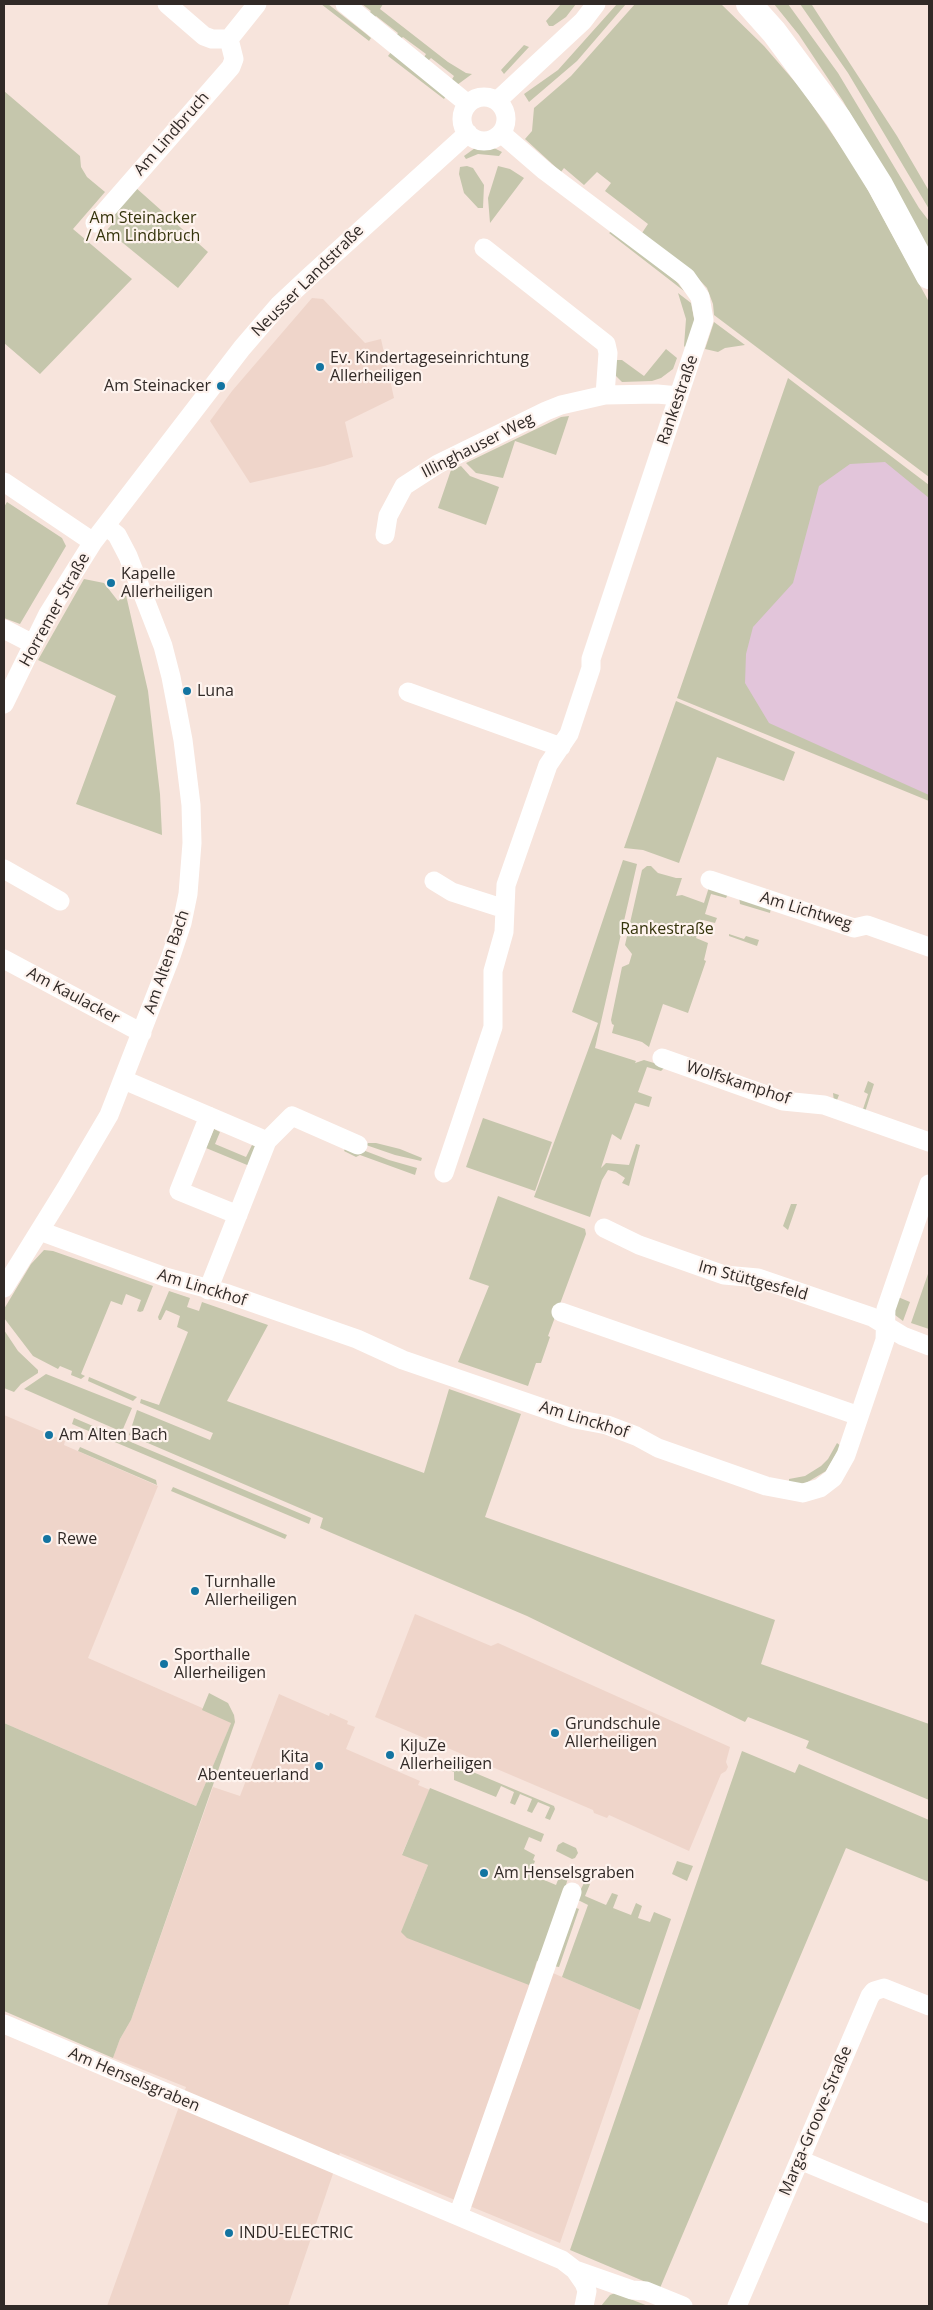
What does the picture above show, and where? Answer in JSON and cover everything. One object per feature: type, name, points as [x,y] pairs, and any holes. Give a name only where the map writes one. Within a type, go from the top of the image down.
[{"type":"main road","points":[[749,4],[779,39],[838,118],[880,185],[929,276]]},
{"type":"street","points":[[167,4],[204,36],[212,40],[230,39],[257,4]]},
{"type":"street","points":[[345,4],[468,104]]},
{"type":"street","points":[[497,101],[583,21],[596,4]]},
{"type":"street","name":"Am Lindbruch","points":[[95,223],[231,67],[233,56],[230,39]]},
{"type":"street","points":[[482,97],[497,101],[505,114],[505,123],[501,132],[494,138],[480,140],[468,133],[462,119],[468,104],[482,97]]},
{"type":"street","name":"Rankestraße","points":[[444,1173],[493,1027],[493,971],[504,932],[506,885],[548,765],[569,734],[591,668],[591,659],[704,320],[700,297],[692,284],[545,171],[501,132]]},
{"type":"street","name":"Neusser Landstraße","points":[[93,542],[215,381],[279,306],[393,198],[468,133]]},
{"type":"street","points":[[484,248],[606,344],[608,353],[605,395]]},
{"type":"street","name":"Illinghauser Weg","points":[[385,535],[388,516],[395,499],[404,486],[416,476],[546,411],[561,405],[605,395],[656,394],[679,396]]},
{"type":"street","points":[[4,482],[93,542]]},
{"type":"street","name":"Am Alten Bach","points":[[4,1288],[98,1135],[124,1080],[182,923],[191,866],[191,805],[178,710],[163,646],[128,556],[117,535],[106,526]]},
{"type":"street","name":"Horremer Straße","points":[[4,704],[32,644],[93,542]]},
{"type":"street","points":[[4,629],[32,644]]},
{"type":"street","points":[[408,692],[561,747]]},
{"type":"street","points":[[4,869],[60,901]]},
{"type":"street","name":"Am Lichtweg","points":[[710,880],[854,928],[867,925],[929,946]]},
{"type":"street","points":[[434,881],[452,892],[504,909]]},
{"type":"street","name":"Am Kaulacker","points":[[4,958],[142,1033]]},
{"type":"street","name":"Wolfskamphof","points":[[662,1058],[783,1101],[824,1105],[929,1142]]},
{"type":"street","points":[[124,1080],[267,1141]]},
{"type":"street","points":[[210,1116],[178,1191],[238,1215]]},
{"type":"street","points":[[208,1290],[267,1141],[292,1116],[358,1145]]},
{"type":"street","name":"Am Linckhof","points":[[40,1230],[111,1259],[184,1284],[228,1294],[357,1339],[404,1360],[531,1404],[575,1419],[607,1425],[629,1433],[658,1448],[790,1492],[812,1492],[833,1478],[846,1455],[885,1340],[886,1309],[929,1184]]},
{"type":"street","name":"Im Stüttgesfeld","points":[[604,1228],[640,1245],[724,1276],[758,1278],[872,1317],[903,1336],[929,1346]]},
{"type":"street","points":[[561,1312],[859,1416]]},
{"type":"street","points":[[458,2216],[572,1892]]},
{"type":"street","name":"Marga-Groove-Straße","points":[[737,2306],[867,2003],[874,1991],[884,1988],[895,1991],[929,2006]]},
{"type":"street","name":"Am Henselsgraben","points":[[4,2024],[562,2260],[575,2270],[632,2290],[646,2290],[683,2306]]},
{"type":"street","points":[[800,2160],[929,2214]]},
{"type":"street","points":[[575,2270],[586,2287],[584,2306]]},
{"type":"shaded area","name":"Ev. Kindertageseinrichtung Allerheiligen","points":[[312,298],[323,299],[365,343],[381,339],[394,398],[345,422],[353,457],[324,466],[250,483],[210,421],[232,391]]},
{"type":"shaded area","points":[[885,462],[929,498],[929,795],[769,723],[745,683],[746,654],[753,627],[793,583],[819,486],[850,464]]},
{"type":"shaded area","points":[[4,1415],[65,1441],[64,1445],[158,1486],[88,1658],[232,1721],[196,1806],[4,1723]]},
{"type":"shaded area","name":"Grundschule Allerheiligen","points":[[415,1614],[491,1646],[498,1643],[730,1747],[726,1762],[728,1767],[721,1774],[689,1851],[609,1815],[607,1818],[594,1813],[593,1810],[375,1717]]},
{"type":"shaded area","points":[[279,1694],[329,1716],[330,1713],[348,1721],[347,1724],[355,1727],[346,1749],[420,1781],[418,1785],[430,1790],[402,1854],[428,1865],[409,1912],[640,2010],[560,2243],[340,2153],[288,2306],[107,2306],[186,2087],[113,2058],[120,2039],[131,2020],[213,1787],[240,1796]]},
{"type":"green space","points":[[321,4],[328,4],[371,38],[369,41]]},
{"type":"green space","points":[[362,4],[383,4],[380,9],[448,62],[466,73],[472,74],[457,85],[451,81],[454,76],[431,58],[427,62],[423,59],[426,54],[403,37],[399,40],[395,37],[398,33],[376,16],[372,20],[367,15],[371,11]]},
{"type":"green space","points":[[561,4],[576,4],[566,17],[553,26],[549,26],[546,21]]},
{"type":"green space","points":[[617,4],[626,4],[577,61],[529,102],[524,94],[558,70]]},
{"type":"green space","points":[[635,4],[721,4],[764,46],[802,90],[857,170],[929,302],[929,477],[714,315],[713,304],[707,288],[691,271],[642,233],[648,224],[605,191],[611,183],[597,172],[584,185],[564,168],[561,172],[525,139],[532,131],[534,108],[571,76]]},
{"type":"green space","points":[[774,4],[788,4],[838,73],[919,208],[929,221],[929,252],[843,101],[799,35]]},
{"type":"green space","points":[[800,4],[812,5],[897,136],[929,191],[929,209],[848,73]]},
{"type":"green space","points":[[524,45],[529,47],[504,74],[501,70]]},
{"type":"green space","points":[[391,52],[446,96],[444,99],[388,56]]},
{"type":"green space","points":[[4,91],[80,156],[81,167],[87,177],[105,192],[73,229],[132,279],[40,374],[4,343]]},
{"type":"green space","points":[[490,146],[502,152],[499,156],[478,154],[466,159],[464,156],[475,148]]},
{"type":"green space","points":[[467,166],[473,168],[484,185],[483,208],[478,208],[464,193],[459,174],[460,167]]},
{"type":"green space","points":[[498,166],[510,169],[524,178],[490,223],[488,198]]},
{"type":"green space","name":"Am Steinacker / Am Lindbruch","points":[[135,187],[208,252],[178,288],[107,230],[115,221],[110,216]]},
{"type":"green space","points":[[612,231],[676,281],[684,291],[609,233]]},
{"type":"green space","points":[[678,293],[691,303],[694,318],[694,328],[687,349],[684,346],[686,319]]},
{"type":"green space","points":[[714,322],[745,345],[725,348],[718,352],[705,349]]},
{"type":"green space","points":[[666,349],[677,358],[673,369],[661,378],[652,381],[622,382],[614,374],[616,360],[622,360],[644,376]]},
{"type":"green space","points":[[788,378],[929,485],[929,801],[677,698]]},
{"type":"green space","points":[[569,416],[556,455],[515,441],[503,478],[476,473],[466,463],[561,417]]},
{"type":"green space","points":[[461,466],[470,476],[499,487],[486,525],[438,508],[451,470]]},
{"type":"green space","points":[[7,502],[62,538],[66,546],[20,624],[4,618],[4,507]]},
{"type":"green space","points":[[84,579],[104,583],[118,601],[126,595],[148,691],[160,794],[162,835],[76,804],[116,696],[38,660]]},
{"type":"green space","points":[[676,701],[795,752],[784,781],[717,757],[679,863],[643,850],[624,848]]},
{"type":"green space","points":[[623,860],[637,864],[595,1048],[636,1061],[635,1063],[644,1060],[664,1066],[664,1068],[661,1071],[647,1067],[638,1092],[652,1097],[649,1107],[635,1103],[621,1140],[612,1134],[601,1168],[606,1163],[629,1165],[636,1144],[640,1145],[629,1186],[622,1183],[625,1178],[616,1172],[608,1170],[602,1180],[590,1217],[534,1197],[598,1023],[572,1012]]},
{"type":"green space","name":"Rankestraße","points":[[647,866],[651,866],[658,873],[682,878],[676,896],[682,895],[704,903],[709,887],[728,894],[726,898],[711,894],[705,914],[717,918],[715,923],[703,920],[696,938],[708,943],[704,960],[706,961],[688,1013],[663,1004],[649,1047],[642,1042],[612,1033],[614,1025],[611,1020],[622,967],[629,964],[632,954],[625,945],[642,870]]},
{"type":"green space","points":[[739,897],[771,908],[770,913],[740,904]]},
{"type":"green space","points":[[729,934],[744,939],[746,936],[759,940],[757,946],[729,936]]},
{"type":"green space","points":[[868,1081],[874,1084],[865,1112],[834,1102],[833,1093],[839,1095],[837,1100],[863,1109],[868,1094],[864,1092]]},
{"type":"green space","points":[[483,1118],[552,1142],[535,1191],[466,1167]]},
{"type":"green space","points":[[214,1129],[220,1132],[215,1144],[246,1157],[252,1145],[255,1146],[257,1154],[252,1167],[206,1148]]},
{"type":"green space","points":[[368,1143],[400,1149],[422,1158],[421,1161],[395,1155],[366,1145]]},
{"type":"green space","points":[[347,1144],[389,1160],[417,1168],[415,1175],[360,1155],[356,1157],[344,1151]]},
{"type":"green space","points":[[498,1196],[585,1229],[586,1234],[548,1336],[550,1337],[541,1363],[536,1363],[528,1386],[458,1362],[489,1286],[469,1279]]},
{"type":"green space","points":[[791,1204],[797,1204],[788,1230],[783,1226]]},
{"type":"green space","points":[[44,1250],[53,1251],[153,1286],[143,1311],[137,1311],[141,1300],[126,1294],[122,1305],[111,1301],[81,1374],[85,1376],[81,1379],[71,1375],[72,1371],[60,1366],[58,1369],[33,1356],[4,1318],[4,1309],[31,1264]]},
{"type":"green space","points":[[929,1271],[929,1329],[911,1323]]},
{"type":"green space","points":[[169,1291],[190,1298],[187,1307],[199,1311],[202,1302],[268,1325],[227,1401],[424,1473],[449,1389],[521,1414],[485,1517],[775,1620],[761,1664],[929,1724],[929,1800],[806,1748],[809,1741],[748,1717],[745,1722],[527,1616],[320,1528],[323,1518],[129,1435],[137,1410],[210,1440],[213,1433],[140,1403],[141,1399],[159,1405],[188,1332],[177,1327],[180,1316],[166,1310],[161,1320],[159,1320],[158,1317]]},
{"type":"green space","points":[[898,1297],[910,1302],[903,1321],[895,1315],[894,1310]]},
{"type":"green space","points":[[4,1330],[18,1351],[38,1370],[38,1373],[21,1384],[14,1392],[4,1388]]},
{"type":"green space","points":[[46,1374],[132,1408],[123,1429],[120,1431],[24,1389]]},
{"type":"green space","points":[[89,1377],[137,1397],[133,1401],[88,1381]]},
{"type":"green space","points":[[74,1418],[311,1518],[309,1524],[72,1424]]},
{"type":"green space","points":[[837,1443],[841,1446],[826,1471],[806,1483],[797,1485],[789,1483],[789,1479],[805,1476],[821,1466],[828,1459]]},
{"type":"green space","points":[[80,1447],[156,1480],[157,1485],[78,1451]]},
{"type":"green space","points":[[173,1487],[287,1535],[285,1539],[171,1491]]},
{"type":"green space","points":[[209,1693],[228,1703],[235,1722],[131,2020],[120,2039],[113,2058],[4,2011],[4,1723],[196,1806],[231,1723],[202,1710]]},
{"type":"green space","points":[[742,1751],[795,1773],[799,1764],[929,1820],[929,1882],[846,1848],[660,2288],[570,2250]]},
{"type":"green space","points":[[437,1757],[554,1806],[555,1809],[550,1820],[545,1818],[550,1807],[538,1802],[532,1813],[527,1811],[532,1799],[520,1794],[515,1805],[510,1803],[514,1792],[501,1786],[496,1797],[454,1780],[454,1772],[435,1763]]},
{"type":"green space","name":"Am Henselsgraben","points":[[430,1788],[544,1834],[541,1842],[529,1837],[524,1849],[535,1855],[533,1860],[535,1861],[530,1874],[556,1885],[561,1872],[567,1876],[543,1963],[537,1961],[529,1985],[407,1938],[401,1932],[428,1865],[402,1855]]},
{"type":"green space","points":[[563,1842],[576,1848],[578,1853],[575,1858],[572,1859],[556,1851],[558,1845]]},
{"type":"green space","points":[[677,1861],[693,1866],[687,1881],[672,1874]]},
{"type":"green space","points":[[584,1883],[590,1884],[585,1896],[606,1905],[612,1893],[618,1895],[613,1908],[631,1915],[636,1903],[642,1906],[638,1918],[650,1922],[654,1912],[671,1919],[640,2010],[562,1977],[588,1905],[576,1899]]},
{"type":"green space","points":[[574,1907],[579,1909],[559,1967],[553,1966]]},
{"type":"green space","points":[[615,2293],[648,2306],[601,2306],[610,2295]]},
{"type":"place","name":"Ev. Kindertageseinrichtung Allerheiligen","points":[[320,367]]},
{"type":"place","name":"Am Steinacker","points":[[221,386]]},
{"type":"place","name":"Kapelle Allerheiligen","points":[[111,583]]},
{"type":"place","name":"Luna","points":[[187,691]]},
{"type":"place","name":"Am Alten Bach","points":[[49,1435]]},
{"type":"place","name":"Rewe","points":[[47,1539]]},
{"type":"place","name":"Turnhalle Allerheiligen","points":[[195,1591]]},
{"type":"place","name":"Sporthalle Allerheiligen","points":[[164,1664]]},
{"type":"place","name":"Grundschule Allerheiligen","points":[[555,1733]]},
{"type":"place","name":"KiJuZe Allerheiligen","points":[[390,1755]]},
{"type":"place","name":"Kita Abenteuerland","points":[[319,1766]]},
{"type":"place","name":"Am Henselsgraben","points":[[484,1873]]},
{"type":"place","name":"INDU-ELECTRIC","points":[[229,2233]]}]
